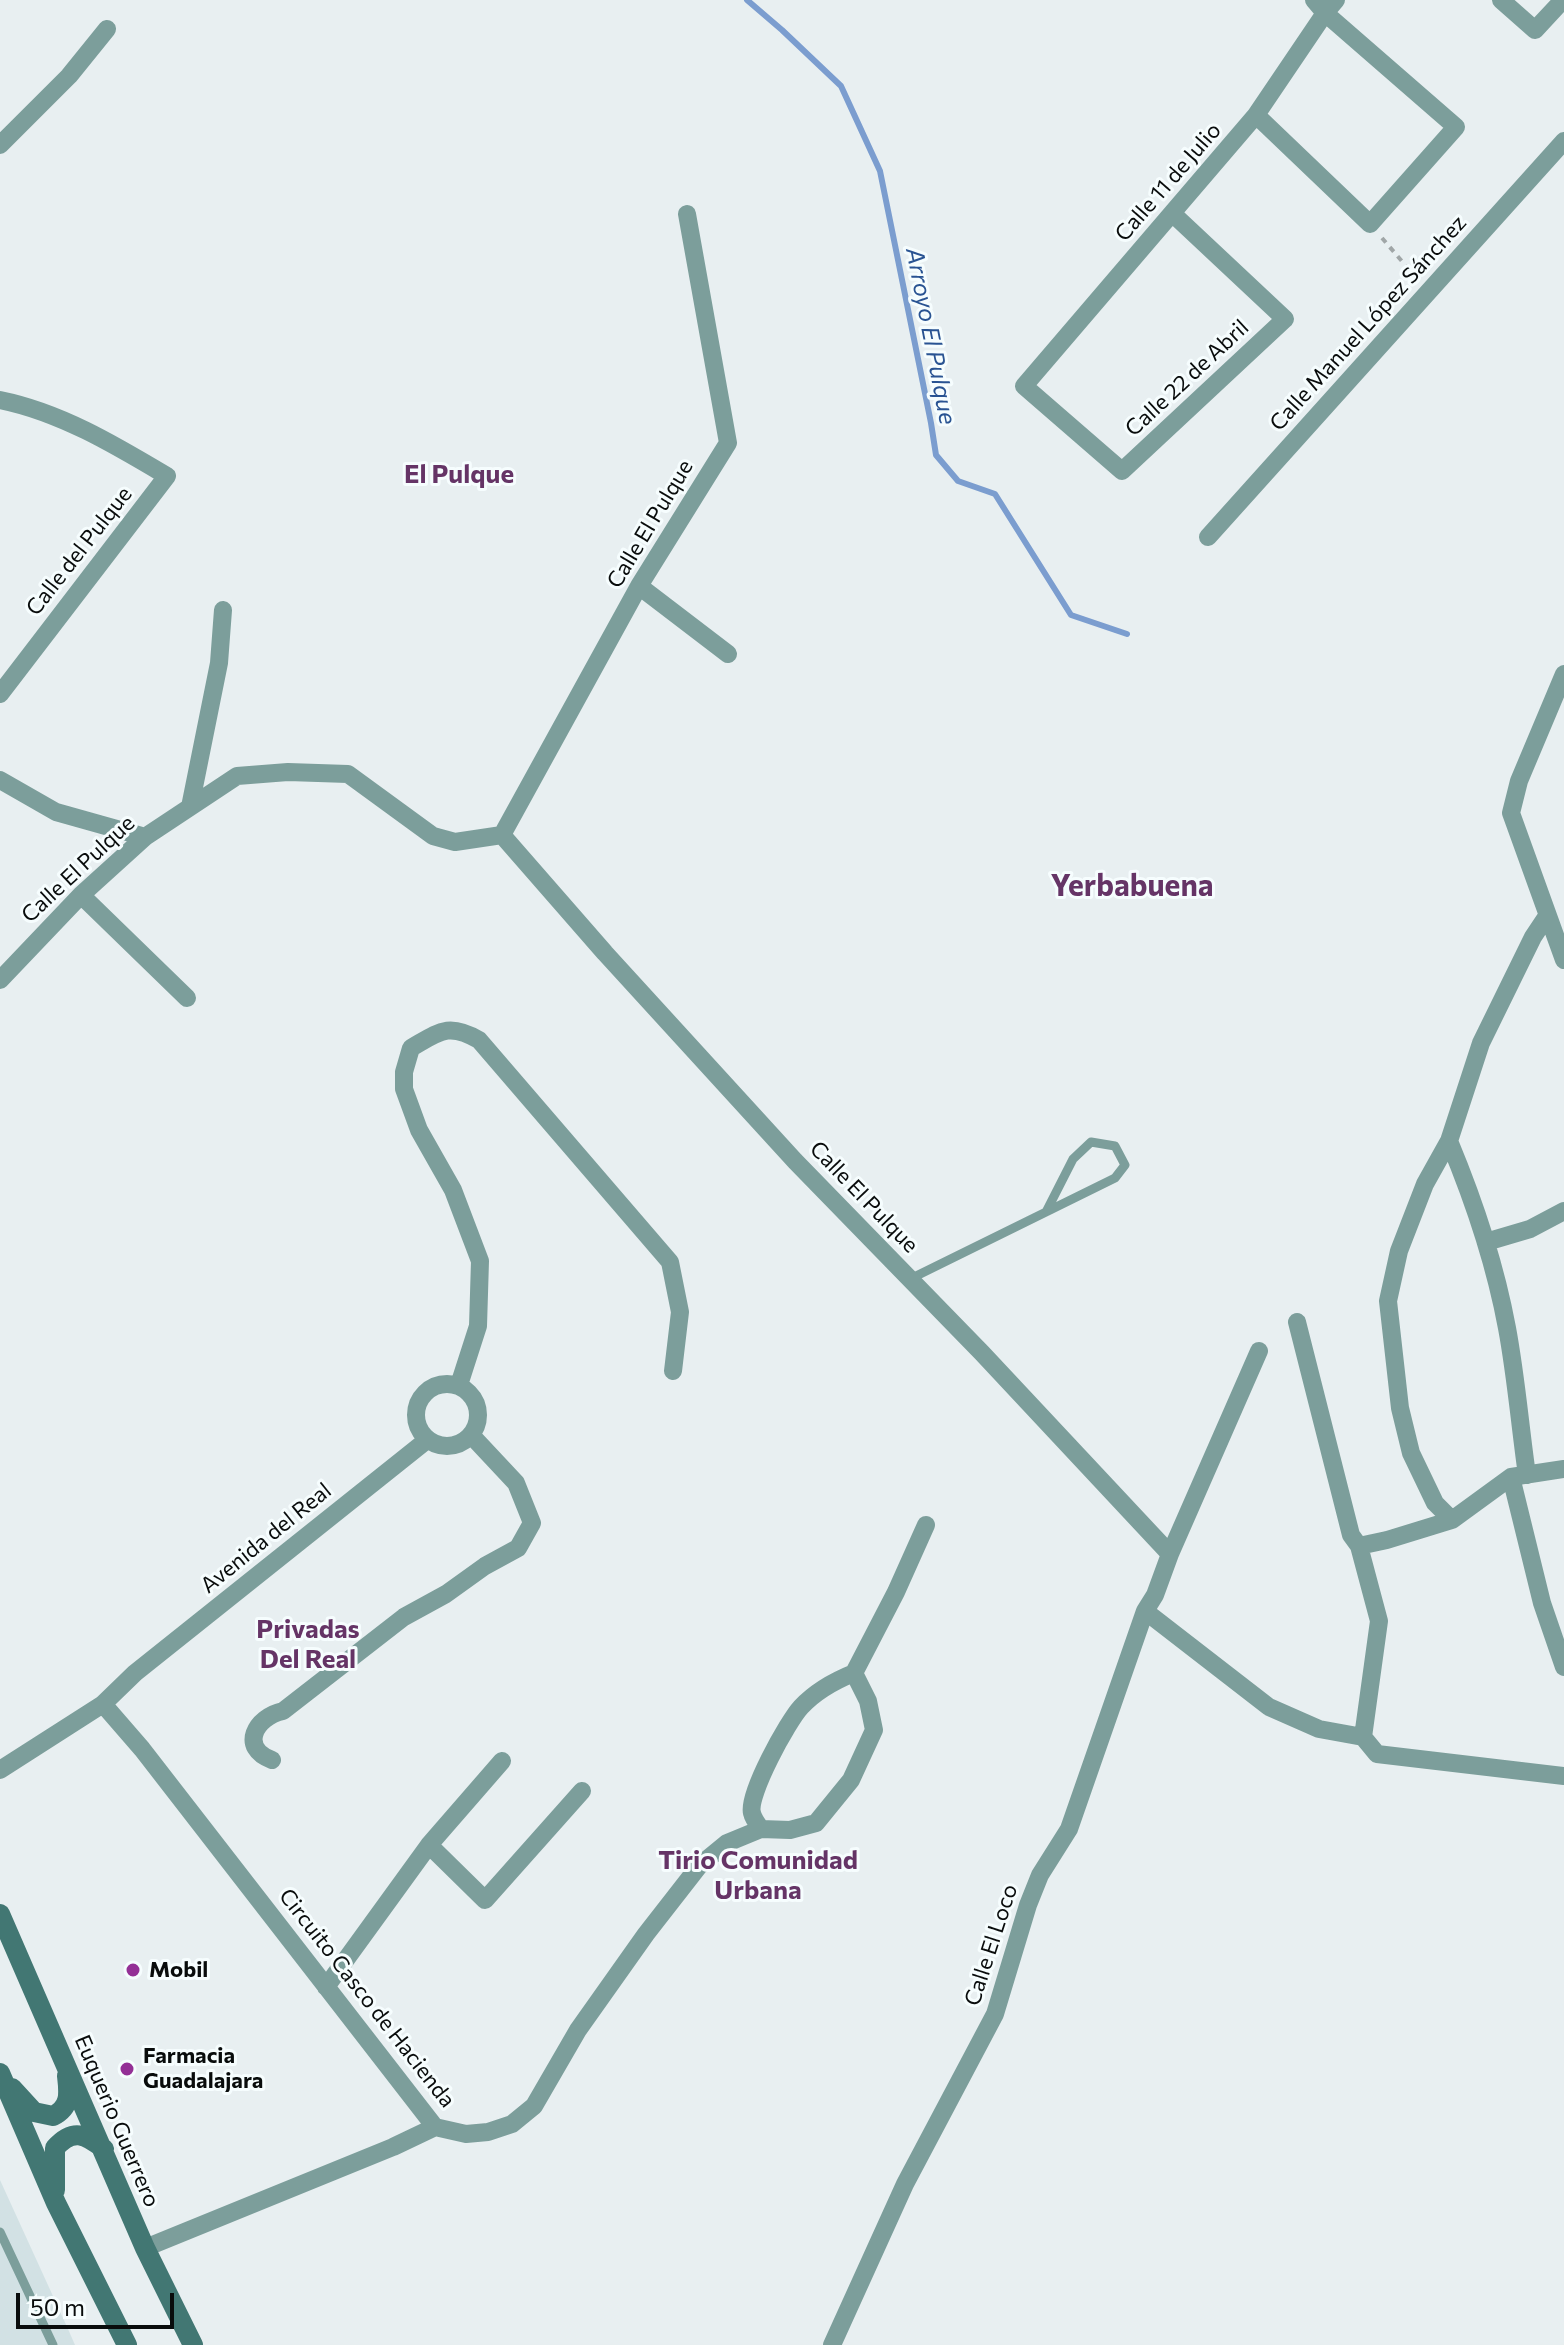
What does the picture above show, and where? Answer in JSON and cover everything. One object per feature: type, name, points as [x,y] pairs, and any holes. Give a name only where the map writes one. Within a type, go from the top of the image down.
[{"type":"main road","name":"Euquerio Guerrero","points":[[0,1914],[145,2248],[193,2345]]},
{"type":"main road","points":[[0,2072],[29,2108],[53,2116],[66,2107],[70,2095],[64,2059]]},
{"type":"main road","points":[[0,2072],[56,2203],[127,2345]]},
{"type":"main road","points":[[56,2203],[55,2148],[63,2139],[73,2135],[84,2136],[104,2149]]},
{"type":"street","points":[[1501,0],[1535,30],[1563,0]]},
{"type":"street","points":[[1256,115],[1370,224],[1456,127],[1325,4]]},
{"type":"street","name":"Calle 11 de Julio","points":[[1122,471],[1024,386],[1256,115],[1325,4]]},
{"type":"street","points":[[0,145],[69,76],[107,29]]},
{"type":"street","name":"Calle Manuel López Sánchez","points":[[1208,537],[1564,141]]},
{"type":"street","name":"Calle El Pulque","points":[[502,835],[639,586],[728,443],[687,214]]},
{"type":"street","name":"Calle 22 de Abril","points":[[1122,471],[1285,319],[1173,214]]},
{"type":"street","name":"Calle del Pulque","points":[[0,400],[29,406],[97,436],[167,476],[0,694]]},
{"type":"street","points":[[639,586],[728,654]]},
{"type":"street","points":[[190,807],[219,663],[223,610]]},
{"type":"street","points":[[1564,674],[1519,781],[1511,813],[1564,960]]},
{"type":"street","name":"Calle El Pulque","points":[[0,980],[81,895],[145,837],[237,776],[288,772],[348,774],[433,836],[455,842],[502,835]]},
{"type":"street","points":[[0,780],[56,812],[145,837]]},
{"type":"street","name":"Calle El Pulque","points":[[502,835],[795,1161],[1170,1554]]},
{"type":"street","points":[[81,895],[187,998]]},
{"type":"street","points":[[1452,1520],[1435,1503],[1411,1453],[1400,1408],[1388,1301],[1399,1251],[1425,1184],[1449,1141],[1481,1043],[1533,937],[1547,916]]},
{"type":"street","points":[[459,1385],[478,1326],[480,1261],[453,1190],[419,1130],[404,1089],[404,1072],[411,1048],[445,1029],[463,1031],[479,1040],[670,1262],[680,1312],[673,1371]]},
{"type":"street","points":[[1449,1141],[1486,1242],[1507,1328],[1519,1476],[1542,1603],[1564,1667]]},
{"type":"street","points":[[1486,1242],[1530,1229],[1564,1211]]},
{"type":"street","points":[[1297,1322],[1351,1535],[1359,1546],[1379,1621],[1363,1737]]},
{"type":"street","points":[[1259,1351],[1150,1603],[1269,1707],[1319,1729],[1363,1737],[1377,1754],[1564,1776]]},
{"type":"street","points":[[441,1384],[459,1385],[472,1394],[478,1407],[479,1422],[472,1436],[458,1445],[442,1447],[427,1440],[417,1425],[416,1416],[416,1407],[425,1392],[441,1384]]},
{"type":"street","points":[[272,1760],[261,1757],[254,1744],[255,1730],[261,1720],[283,1711],[404,1617],[518,1548],[532,1523],[516,1483],[472,1436]]},
{"type":"street","name":"Avenida del Real","points":[[0,1770],[103,1704],[135,1673],[427,1440]]},
{"type":"street","points":[[1359,1546],[1452,1520],[1519,1476],[1564,1469]]},
{"type":"street","points":[[854,1673],[868,1701],[874,1730],[851,1780],[816,1823],[790,1830],[761,1829],[751,1812],[753,1793],[771,1756],[800,1708],[832,1682],[854,1673],[926,1525]]},
{"type":"street","name":"Calle El Loco","points":[[832,2345],[905,2184],[995,2014],[1028,1905],[1040,1875],[1069,1829],[1150,1603]]},
{"type":"street","name":"Circuito Casco de Hacienda","points":[[103,1704],[142,1749],[435,2127],[466,2134],[488,2132],[512,2124],[534,2106],[578,2030],[699,1866],[727,1843],[761,1829]]},
{"type":"street","points":[[326,1987],[429,1845],[502,1761]]},
{"type":"street","points":[[429,1845],[485,1900],[582,1791]]},
{"type":"street","points":[[145,2248],[435,2127]]},
{"type":"lane","points":[[910,1279],[1046,1212],[1115,1178],[1125,1165],[1115,1146],[1091,1142],[1073,1159],[1046,1212]]},
{"type":"lane","points":[[0,2232],[53,2345]]},
{"type":"path","points":[[1370,224],[1429,293]]},
{"type":"shaded area","points":[[0,2180],[68,2329],[75,2345],[0,2345]]},
{"type":"waterway","name":"Arroyo El Pulque","points":[[747,0],[841,86],[880,171],[936,455],[958,481],[995,494],[1071,615],[1127,634]]},
{"type":"place","name":"Mobil","points":[[133,1970]]},
{"type":"place","name":"Farmacia Guadalajara","points":[[127,2069]]},
{"type":"district","name":"El Pulque","points":[[459,474]]},
{"type":"district","name":"Yerbabuena","points":[[1132,886]]},
{"type":"district","name":"Privadas Del Real","points":[[308,1644]]},
{"type":"district","name":"Tirio Comunidad Urbana","points":[[758,1875]]}]
